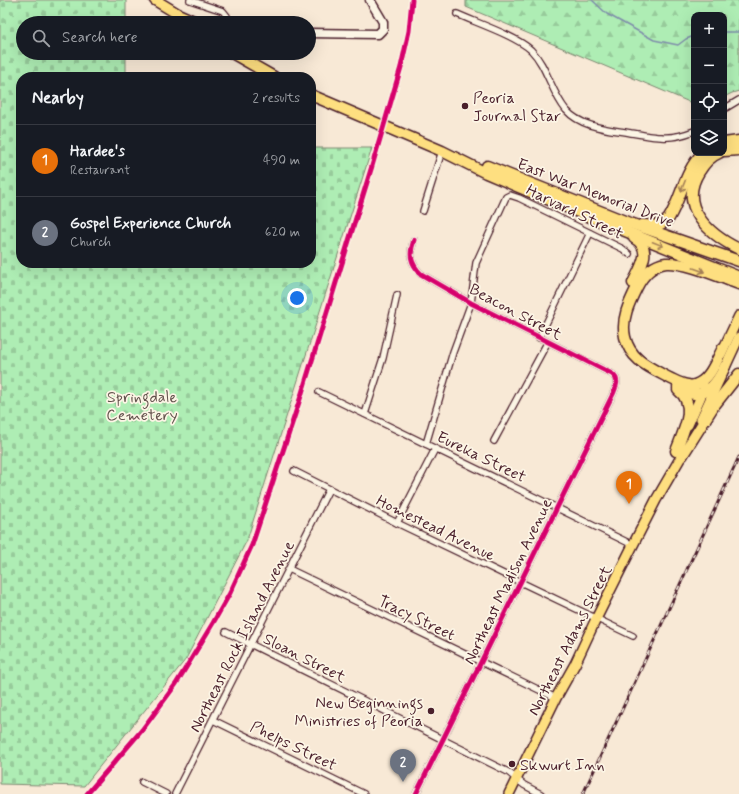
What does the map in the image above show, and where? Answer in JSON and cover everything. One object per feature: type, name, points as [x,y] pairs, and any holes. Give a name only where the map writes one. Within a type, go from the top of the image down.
[{"type":"highway","points":[[155,0],[177,16]]},
{"type":"highway","points":[[155,0],[182,16]]},
{"type":"highway","points":[[244,60],[265,72]]},
{"type":"highway","name":"East War Memorial Drive","points":[[316,97],[442,151],[488,166],[734,277]]},
{"type":"highway","points":[[727,143],[739,141]]},
{"type":"highway","points":[[727,151],[739,150]]},
{"type":"highway","points":[[602,217],[654,226],[664,223],[671,216],[691,168],[701,156]]},
{"type":"highway","points":[[714,156],[708,160],[698,174],[693,190],[693,200],[697,215],[707,228],[720,239],[739,249]]},
{"type":"highway","points":[[602,217],[641,242],[644,248],[644,260],[621,311],[619,332],[623,346],[630,358],[640,367],[677,389],[686,399],[688,406],[688,418],[679,454]]},
{"type":"highway","name":"East War Memorial Drive","points":[[602,217],[739,261]]},
{"type":"highway","points":[[723,348],[713,367],[702,381],[696,385],[686,385],[643,363],[635,356],[625,337],[624,323],[627,309],[642,278],[654,267],[666,263],[682,264],[734,277],[739,284]]},
{"type":"highway","points":[[647,371],[690,393],[702,393],[717,382],[725,366]]},
{"type":"highway","points":[[679,454],[728,386],[739,374]]},
{"type":"main road","name":"Northeast Adams Street","points":[[509,794],[679,454],[702,393],[739,316]]},
{"type":"main road","name":"Northeast Adams Street","points":[[679,454],[696,429],[739,338]]},
{"type":"street","points":[[190,0],[223,11],[227,16]]},
{"type":"street","points":[[316,33],[378,34],[384,26],[370,0]]},
{"type":"street","points":[[457,14],[517,40],[530,49],[539,61],[562,105],[574,117],[588,124],[597,127],[652,136],[670,137],[691,131]]},
{"type":"street","points":[[727,107],[739,100]]},
{"type":"street","points":[[424,211],[442,151]]},
{"type":"street","name":"Harvard Street","points":[[471,303],[476,263],[507,196],[512,195],[519,198],[623,249],[629,254]]},
{"type":"street","points":[[539,338],[590,233]]},
{"type":"street","name":"Beacon Street","points":[[414,240],[411,250],[411,259],[415,268],[421,274],[471,303],[547,343],[612,374],[616,378]]},
{"type":"street","points":[[365,414],[384,353],[397,295]]},
{"type":"street","points":[[426,444],[453,352],[471,303]]},
{"type":"street","points":[[494,441],[547,343]]},
{"type":"street","name":"Northeast Madison Avenue","points":[[416,794],[482,663],[613,394],[616,386],[616,378]]},
{"type":"street","name":"Eureka Street","points":[[319,392],[633,546]]},
{"type":"street","points":[[398,523],[435,449]]},
{"type":"street","name":"Homestead Avenue","points":[[294,471],[521,583],[633,636]]},
{"type":"street","name":"Northeast Rock Island Avenue","points":[[175,794],[214,720],[250,644],[328,489]]},
{"type":"street","name":"Tracy Street","points":[[288,569],[556,698]]},
{"type":"street","name":"Sloan Street","points":[[226,632],[442,741],[508,772],[524,786],[541,794]]},
{"type":"street","name":"Phelps Street","points":[[214,720],[364,794]]},
{"type":"street","points":[[142,782],[166,794]]},
{"type":"green space","name":"Springdale Cemetery","points":[[0,0],[126,0],[126,16],[16,16],[16,60],[126,60],[126,72],[16,72],[16,268],[316,268],[316,148],[372,148],[247,540],[186,659],[84,786],[0,784]]},
{"type":"green space","points":[[466,0],[739,0],[739,91],[727,96],[727,12],[691,12],[691,103],[466,7]]},
{"type":"waterway","points":[[592,0],[607,14],[654,40],[678,45],[691,37]]},
{"type":"waterway","points":[[727,32],[739,32]]},
{"type":"railway","points":[[583,794],[739,457]]},
{"type":"cycle path","points":[[87,794],[142,730],[176,684],[230,593],[252,545],[302,393],[372,166],[401,67],[409,31],[412,0]]},
{"type":"cycle path","points":[[414,240],[411,254],[413,262],[421,274],[471,303],[612,374],[617,381],[613,394],[416,794]]},
{"type":"place","name":"Peoria Journal Star","points":[[465,106]]},
{"type":"place","name":"Hardee's","points":[[629,504]]},
{"type":"place","name":"New Beginnings Ministries of Peoria","points":[[431,711]]},
{"type":"place","name":"Skwurt Inn","points":[[512,764]]},
{"type":"place","name":"Gospel Experience Church","points":[[403,782]]}]
